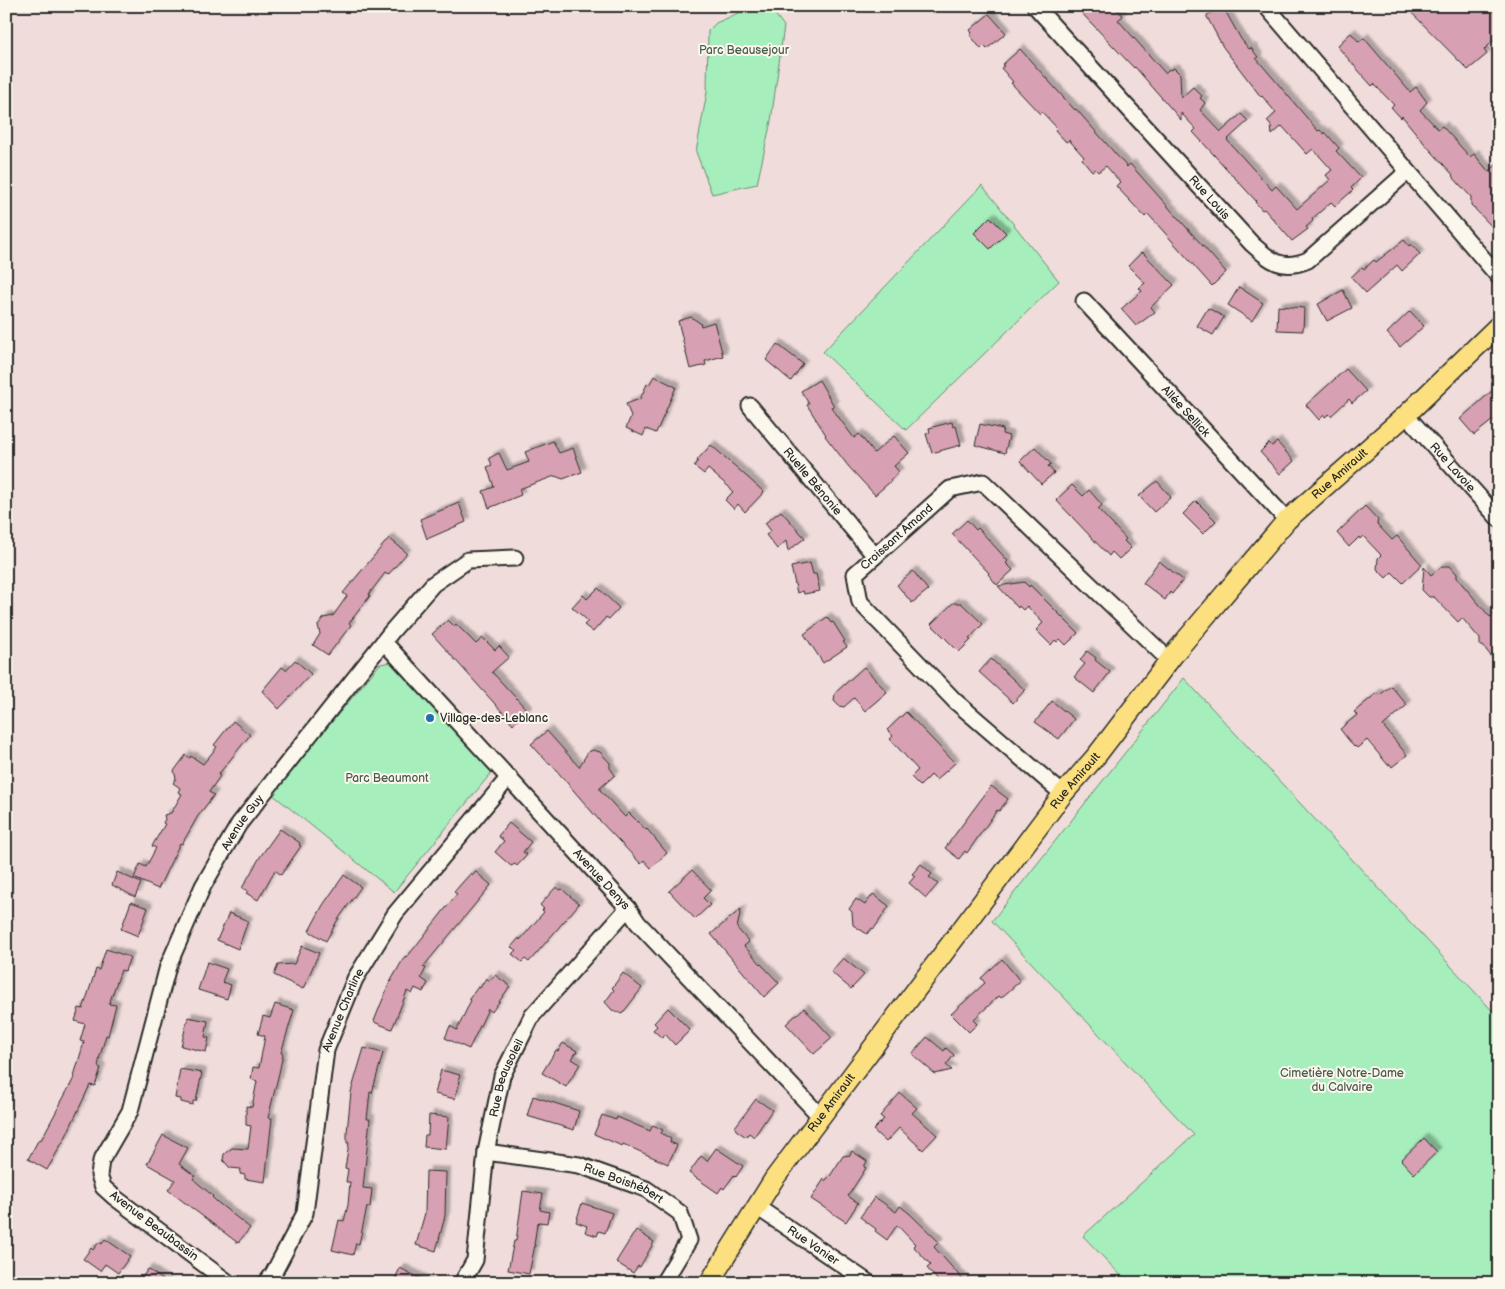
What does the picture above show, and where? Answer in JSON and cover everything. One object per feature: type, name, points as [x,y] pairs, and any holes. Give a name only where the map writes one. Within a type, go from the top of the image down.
[{"type":"main road","name":"Rue Amirault","points":[[708,1283],[774,1179],[820,1116],[1063,794],[1097,755],[1170,661],[1287,520],[1406,415],[1499,325]]},
{"type":"street","name":"Rue Louis","points":[[1035,6],[1271,261],[1288,266],[1308,260],[1407,172]]},
{"type":"street","points":[[1266,6],[1499,277]]},
{"type":"street","name":"Allée Sellick","points":[[1084,301],[1287,520]]},
{"type":"street","name":"Ruelle Bénonie","points":[[750,406],[875,556]]},
{"type":"street","name":"Rue Lavoie","points":[[1406,415],[1499,519]]},
{"type":"street","name":"Croissant Amand","points":[[1063,794],[955,701],[860,602],[855,574],[950,489],[983,482],[1170,661]]},
{"type":"street","name":"Avenue Guy","points":[[103,1187],[99,1175],[102,1162],[130,1111],[168,966],[203,886],[239,824],[384,642],[433,584],[468,560],[515,558]]},
{"type":"street","name":"Avenue Denys","points":[[384,642],[628,908],[638,923],[820,1116]]},
{"type":"street","name":"Avenue Charline","points":[[266,1283],[273,1274],[305,1213],[326,1050],[355,979],[395,914],[509,777]]},
{"type":"street","name":"Rue Beausoleil","points":[[462,1283],[475,1260],[486,1152],[502,1076],[532,1016],[628,908]]},
{"type":"street","name":"Rue Boishébert","points":[[486,1152],[580,1165],[646,1189],[680,1213],[689,1240],[663,1283]]},
{"type":"street","name":"Avenue Beaubassin","points":[[103,1187],[230,1283]]},
{"type":"street","name":"Rue Vanier","points":[[757,1207],[869,1283]]},
{"type":"green space","name":"Parc Beausejour","points":[[750,8],[771,9],[784,26],[771,121],[757,184],[712,194],[696,152],[707,92],[708,31],[716,23]]},
{"type":"green space","points":[[982,185],[1059,281],[906,430],[823,352]]},
{"type":"green space","name":"Parc Beaumont","points":[[392,662],[492,772],[394,892],[272,794],[380,664]]},
{"type":"green space","name":"Cimetière Notre-Dame du Calvaire","points":[[1184,678],[1499,1018],[1499,1283],[1128,1283],[1083,1236],[1194,1135],[992,921]]},
{"type":"building","points":[[1075,6],[1115,6],[1123,16],[1118,20],[1165,73],[1169,69],[1174,68],[1180,74],[1181,98],[1193,87],[1202,96],[1200,98],[1205,103],[1200,110],[1221,132],[1241,114],[1248,121],[1227,140],[1272,190],[1276,186],[1297,209],[1330,180],[1326,175],[1332,170],[1313,149],[1307,154],[1282,126],[1272,135],[1271,126],[1267,121],[1276,113],[1261,97],[1223,47],[1207,17],[1207,15],[1223,7],[1241,39],[1249,49],[1251,48],[1258,57],[1256,58],[1318,131],[1320,130],[1324,134],[1325,132],[1339,148],[1336,151],[1361,178],[1351,188],[1353,190],[1335,206],[1331,202],[1312,219],[1313,221],[1306,227],[1308,229],[1292,241],[1193,132],[1196,129],[1181,113],[1181,120],[1135,67]]},
{"type":"building","points":[[1405,6],[1499,6],[1499,35],[1484,50],[1487,54],[1468,70]]},
{"type":"building","points":[[989,14],[1006,33],[987,49],[984,46],[981,49],[970,35],[972,33],[970,30]]},
{"type":"building","points":[[1351,33],[1359,42],[1364,38],[1410,92],[1416,87],[1427,102],[1420,110],[1438,129],[1442,126],[1470,157],[1474,154],[1489,172],[1499,162],[1499,234],[1471,205],[1471,197],[1453,175],[1402,116],[1401,118],[1391,107],[1394,105],[1374,84],[1372,86],[1337,46]]},
{"type":"building","points":[[1020,49],[1127,167],[1130,164],[1226,272],[1212,286],[1148,214],[1145,217],[1116,186],[1120,182],[1106,166],[1098,172],[1095,169],[1092,171],[1082,159],[1084,157],[1069,140],[1066,142],[1055,130],[1057,128],[1042,112],[1040,114],[1011,83],[1013,82],[1001,68]]},
{"type":"building","points":[[990,217],[1006,233],[990,249],[974,233]]},
{"type":"building","points":[[1404,240],[1409,246],[1411,244],[1420,254],[1402,271],[1397,265],[1366,293],[1351,277],[1362,267],[1364,269],[1374,260],[1376,262]]},
{"type":"building","points":[[1142,252],[1174,285],[1151,307],[1155,312],[1136,326],[1121,309],[1142,291],[1139,288],[1145,283],[1128,266]]},
{"type":"building","points":[[1239,287],[1263,303],[1252,321],[1228,305]]},
{"type":"building","points":[[1343,290],[1352,308],[1327,321],[1318,304]]},
{"type":"building","points":[[1278,306],[1304,308],[1303,331],[1277,330]]},
{"type":"building","points":[[1208,308],[1224,317],[1213,335],[1197,326]]},
{"type":"building","points":[[1410,311],[1424,326],[1400,347],[1387,333]]},
{"type":"building","points":[[691,317],[700,323],[701,326],[714,322],[723,356],[705,361],[706,365],[690,369],[678,321]]},
{"type":"building","points":[[777,344],[803,364],[791,381],[766,360]]},
{"type":"building","points":[[1346,369],[1366,391],[1352,403],[1349,399],[1331,416],[1329,414],[1325,417],[1324,415],[1319,420],[1306,405]]},
{"type":"building","points":[[654,376],[676,387],[656,433],[646,429],[643,436],[626,428],[631,416],[626,404],[640,399],[647,384],[649,385]]},
{"type":"building","points":[[819,380],[834,406],[831,407],[854,438],[859,434],[874,453],[894,436],[909,453],[894,466],[899,472],[875,495],[849,467],[825,436],[807,405],[809,404],[801,391]]},
{"type":"building","points":[[1493,390],[1499,397],[1499,426],[1493,420],[1474,435],[1460,419]]},
{"type":"building","points":[[952,422],[953,427],[956,426],[961,445],[932,453],[926,434],[930,433],[929,428]]},
{"type":"building","points":[[980,424],[1003,429],[1002,434],[1009,436],[1005,453],[975,445]]},
{"type":"building","points":[[553,441],[559,453],[573,448],[582,472],[563,479],[555,476],[519,489],[521,495],[489,508],[483,491],[494,487],[487,467],[492,465],[489,458],[499,453],[507,470],[529,462],[525,452]]},
{"type":"building","points":[[1277,442],[1294,461],[1280,474],[1260,452],[1269,443],[1272,446]]},
{"type":"building","points":[[711,445],[764,492],[745,512],[738,504],[734,509],[725,500],[733,492],[729,487],[708,469],[704,474],[694,466]]},
{"type":"building","points":[[1035,447],[1051,464],[1048,466],[1054,473],[1041,484],[1020,461]]},
{"type":"building","points":[[1157,481],[1171,497],[1154,512],[1139,496]]},
{"type":"building","points":[[1072,485],[1083,496],[1089,490],[1102,505],[1098,509],[1126,539],[1124,541],[1131,548],[1119,559],[1112,552],[1109,556],[1056,500]]},
{"type":"building","points":[[1196,501],[1216,521],[1203,534],[1183,514]]},
{"type":"building","points":[[459,503],[466,522],[427,539],[420,519]]},
{"type":"building","points":[[1365,506],[1378,520],[1377,524],[1392,540],[1397,536],[1422,565],[1403,583],[1392,572],[1386,578],[1377,569],[1378,558],[1381,555],[1363,536],[1360,539],[1359,537],[1349,547],[1337,533]]},
{"type":"building","points":[[781,511],[805,538],[788,551],[786,541],[777,549],[766,535],[771,531],[765,523]]},
{"type":"building","points":[[967,520],[976,530],[978,528],[1008,561],[1006,563],[1013,570],[997,585],[989,573],[952,534]]},
{"type":"building","points":[[389,538],[407,553],[388,575],[385,573],[349,623],[351,625],[328,655],[313,645],[320,634],[318,625],[324,618],[333,616],[347,596],[343,593]]},
{"type":"building","points":[[1159,561],[1183,580],[1172,594],[1170,592],[1165,600],[1143,583]]},
{"type":"building","points":[[810,563],[813,574],[816,574],[820,591],[804,594],[803,591],[797,593],[791,567]]},
{"type":"building","points":[[1442,566],[1450,566],[1457,574],[1457,578],[1490,617],[1499,610],[1499,666],[1483,646],[1480,646],[1480,639],[1462,618],[1458,622],[1434,597],[1429,597],[1422,590],[1424,567],[1431,575]]},
{"type":"building","points":[[913,571],[928,590],[912,603],[897,585]]},
{"type":"building","points":[[1024,582],[1029,587],[1030,585],[1078,633],[1066,645],[1060,639],[1057,642],[1055,640],[1051,645],[1036,630],[1043,623],[1027,606],[1023,610],[1019,606],[1018,608],[998,586]]},
{"type":"building","points":[[598,588],[619,608],[609,619],[606,617],[593,632],[584,625],[588,621],[572,607],[583,595],[587,599]]},
{"type":"building","points":[[953,603],[961,603],[983,624],[959,652],[931,624]]},
{"type":"building","points":[[827,617],[831,623],[833,622],[847,647],[823,663],[804,634]]},
{"type":"building","points":[[448,620],[454,626],[456,624],[476,644],[483,638],[495,650],[499,646],[509,657],[492,672],[528,711],[513,724],[432,634]]},
{"type":"building","points":[[1087,651],[1110,672],[1094,693],[1074,677],[1085,664],[1080,660]]},
{"type":"building","points":[[991,659],[1025,690],[1013,703],[979,672]]},
{"type":"building","points":[[295,660],[311,674],[279,709],[262,691],[282,667],[286,670]]},
{"type":"building","points":[[864,667],[887,692],[865,711],[854,698],[844,707],[839,706],[834,701],[835,693]]},
{"type":"building","points":[[1391,686],[1407,705],[1383,726],[1407,755],[1392,767],[1390,764],[1388,765],[1367,740],[1357,748],[1354,747],[1340,729],[1357,715],[1354,712],[1377,693],[1380,695]]},
{"type":"building","points":[[1052,701],[1074,719],[1059,739],[1035,722]]},
{"type":"building","points":[[906,712],[955,763],[936,780],[931,775],[920,786],[911,777],[918,770],[890,739],[893,736],[887,730]]},
{"type":"building","points":[[233,721],[250,735],[218,775],[220,776],[209,792],[214,795],[198,816],[182,844],[180,843],[158,889],[134,878],[140,864],[146,867],[156,848],[152,846],[165,824],[163,823],[164,815],[171,813],[182,794],[178,792],[180,788],[173,783],[176,778],[174,771],[186,755],[203,764],[217,747],[214,745]]},
{"type":"building","points":[[547,731],[579,767],[588,752],[593,750],[600,752],[610,763],[610,768],[615,775],[600,790],[625,817],[629,813],[647,829],[667,853],[651,868],[644,860],[641,864],[531,744]]},
{"type":"building","points":[[991,786],[1008,799],[999,811],[997,810],[967,853],[965,851],[959,859],[945,848]]},
{"type":"building","points":[[509,823],[531,842],[523,852],[527,855],[517,866],[515,864],[511,866],[495,852],[504,841],[498,836]]},
{"type":"building","points":[[280,829],[300,843],[299,845],[301,846],[281,875],[275,870],[258,900],[246,893],[248,891],[242,888],[260,857]]},
{"type":"building","points":[[921,864],[932,874],[929,877],[938,884],[926,898],[909,883],[915,876],[912,874]]},
{"type":"building","points":[[692,870],[711,890],[703,898],[710,905],[695,919],[669,891]]},
{"type":"building","points":[[117,872],[141,883],[135,897],[112,885]]},
{"type":"building","points":[[476,872],[491,885],[423,967],[426,968],[421,978],[428,983],[423,992],[415,988],[412,994],[407,991],[392,1029],[376,1023],[374,1021],[389,984],[405,956],[407,957],[457,894],[454,892],[471,873],[473,875]]},
{"type":"building","points":[[344,875],[361,887],[337,921],[326,941],[309,931],[323,905]]},
{"type":"building","points":[[556,887],[560,890],[562,889],[579,904],[529,962],[525,959],[522,962],[512,954],[516,950],[511,947],[519,938],[520,940],[544,912],[540,905]]},
{"type":"building","points":[[873,894],[889,906],[874,929],[872,928],[867,934],[853,925],[852,912],[849,909],[856,899],[865,905]]},
{"type":"building","points":[[131,902],[148,908],[138,936],[121,929]]},
{"type":"building","points":[[741,909],[737,928],[749,942],[744,946],[779,983],[764,997],[711,934]]},
{"type":"building","points":[[229,913],[248,921],[238,949],[217,940]]},
{"type":"building","points":[[302,946],[319,953],[303,989],[274,975],[278,965],[294,964]]},
{"type":"building","points":[[106,949],[130,957],[125,971],[121,970],[109,1004],[116,1005],[108,1036],[106,1035],[100,1056],[98,1067],[101,1068],[95,1086],[90,1085],[66,1136],[47,1170],[28,1159],[39,1139],[41,1140],[75,1076],[84,1042],[80,1041],[85,1024],[75,1021],[79,1008],[83,1009],[96,969],[99,970]]},
{"type":"building","points":[[843,958],[864,975],[851,989],[831,972]]},
{"type":"building","points":[[1002,959],[1020,981],[1001,998],[999,996],[973,1020],[977,1024],[969,1032],[951,1014],[985,983],[981,978]]},
{"type":"building","points":[[207,962],[227,969],[222,982],[231,985],[227,999],[198,990]]},
{"type":"building","points":[[623,973],[642,988],[622,1014],[612,1010],[605,1002]]},
{"type":"building","points":[[495,975],[510,986],[492,1012],[488,1009],[469,1049],[445,1038],[450,1026],[457,1030],[471,1000],[469,999],[478,987],[480,988],[486,978],[490,981]]},
{"type":"building","points":[[275,1004],[294,1010],[281,1053],[283,1054],[268,1118],[272,1118],[265,1182],[245,1179],[245,1175],[240,1174],[241,1169],[230,1168],[223,1160],[224,1154],[232,1148],[248,1149],[251,1126],[246,1125],[246,1106],[252,1107],[257,1081],[251,1079],[253,1067],[259,1068],[265,1036],[258,1034],[263,1016],[270,1018]]},
{"type":"building","points":[[668,1008],[690,1030],[675,1045],[665,1034],[662,1038],[653,1030],[657,1026],[654,1023]]},
{"type":"building","points":[[804,1008],[832,1038],[814,1054],[786,1024]]},
{"type":"building","points":[[188,1017],[208,1021],[205,1037],[209,1038],[206,1052],[181,1046]]},
{"type":"building","points":[[927,1037],[944,1051],[946,1048],[954,1055],[946,1065],[952,1070],[935,1074],[912,1054]]},
{"type":"building","points":[[563,1043],[577,1051],[572,1059],[580,1064],[566,1087],[542,1073],[556,1050],[558,1051]]},
{"type":"building","points":[[364,1048],[383,1053],[372,1093],[370,1092],[367,1119],[370,1119],[363,1188],[372,1189],[370,1207],[367,1207],[359,1244],[356,1243],[353,1255],[332,1250],[339,1220],[344,1221],[348,1205],[350,1182],[346,1182],[348,1169],[345,1168],[349,1143],[347,1143],[347,1132],[351,1092]]},
{"type":"building","points":[[180,1069],[202,1073],[196,1101],[193,1101],[193,1105],[181,1102],[181,1099],[175,1098]]},
{"type":"building","points":[[441,1070],[460,1075],[455,1099],[435,1094]]},
{"type":"building","points":[[900,1093],[917,1108],[912,1113],[937,1135],[923,1150],[899,1128],[886,1142],[873,1130],[884,1119],[880,1116]]},
{"type":"building","points":[[533,1096],[579,1111],[574,1130],[527,1116]]},
{"type":"building","points":[[756,1099],[772,1110],[754,1137],[749,1133],[746,1137],[736,1130],[735,1127]]},
{"type":"building","points":[[429,1115],[449,1117],[446,1149],[424,1147],[425,1135],[428,1135]]},
{"type":"building","points":[[602,1115],[616,1120],[617,1117],[650,1131],[653,1125],[663,1130],[661,1133],[671,1139],[670,1142],[677,1145],[668,1164],[623,1144],[622,1146],[594,1134]]},
{"type":"building","points":[[163,1135],[188,1148],[179,1164],[195,1176],[193,1179],[213,1196],[216,1201],[250,1228],[238,1243],[168,1190],[175,1180],[147,1164]]},
{"type":"building","points":[[1424,1138],[1437,1152],[1414,1174],[1401,1160]]},
{"type":"building","points":[[716,1148],[743,1166],[736,1177],[734,1175],[724,1189],[722,1187],[718,1193],[689,1173],[701,1156],[707,1161]]},
{"type":"building","points":[[852,1151],[867,1161],[864,1167],[866,1168],[848,1196],[858,1203],[846,1222],[811,1199],[824,1179],[825,1181],[830,1176],[843,1156],[850,1155]]},
{"type":"building","points":[[426,1171],[446,1172],[445,1216],[436,1251],[416,1245],[425,1213]]},
{"type":"building","points":[[523,1191],[543,1194],[540,1210],[549,1212],[547,1223],[539,1222],[537,1224],[529,1274],[508,1270],[514,1241],[516,1241]]},
{"type":"building","points":[[875,1197],[896,1212],[900,1206],[909,1213],[939,1242],[934,1247],[966,1283],[940,1283],[927,1268],[931,1265],[897,1225],[887,1240],[860,1217]]},
{"type":"building","points":[[582,1203],[612,1213],[605,1233],[599,1231],[597,1236],[585,1232],[587,1226],[576,1222]]},
{"type":"building","points":[[636,1230],[654,1242],[640,1267],[638,1266],[633,1273],[616,1262]]},
{"type":"building","points":[[105,1239],[130,1256],[118,1273],[105,1264],[100,1271],[83,1259],[91,1248],[93,1250],[99,1242],[102,1244]]},
{"type":"building","points":[[400,1268],[429,1283],[393,1283]]},
{"type":"building","points":[[148,1269],[167,1283],[138,1283]]},
{"type":"place","name":"Village-des-Leblanc","points":[[430,718]]}]
